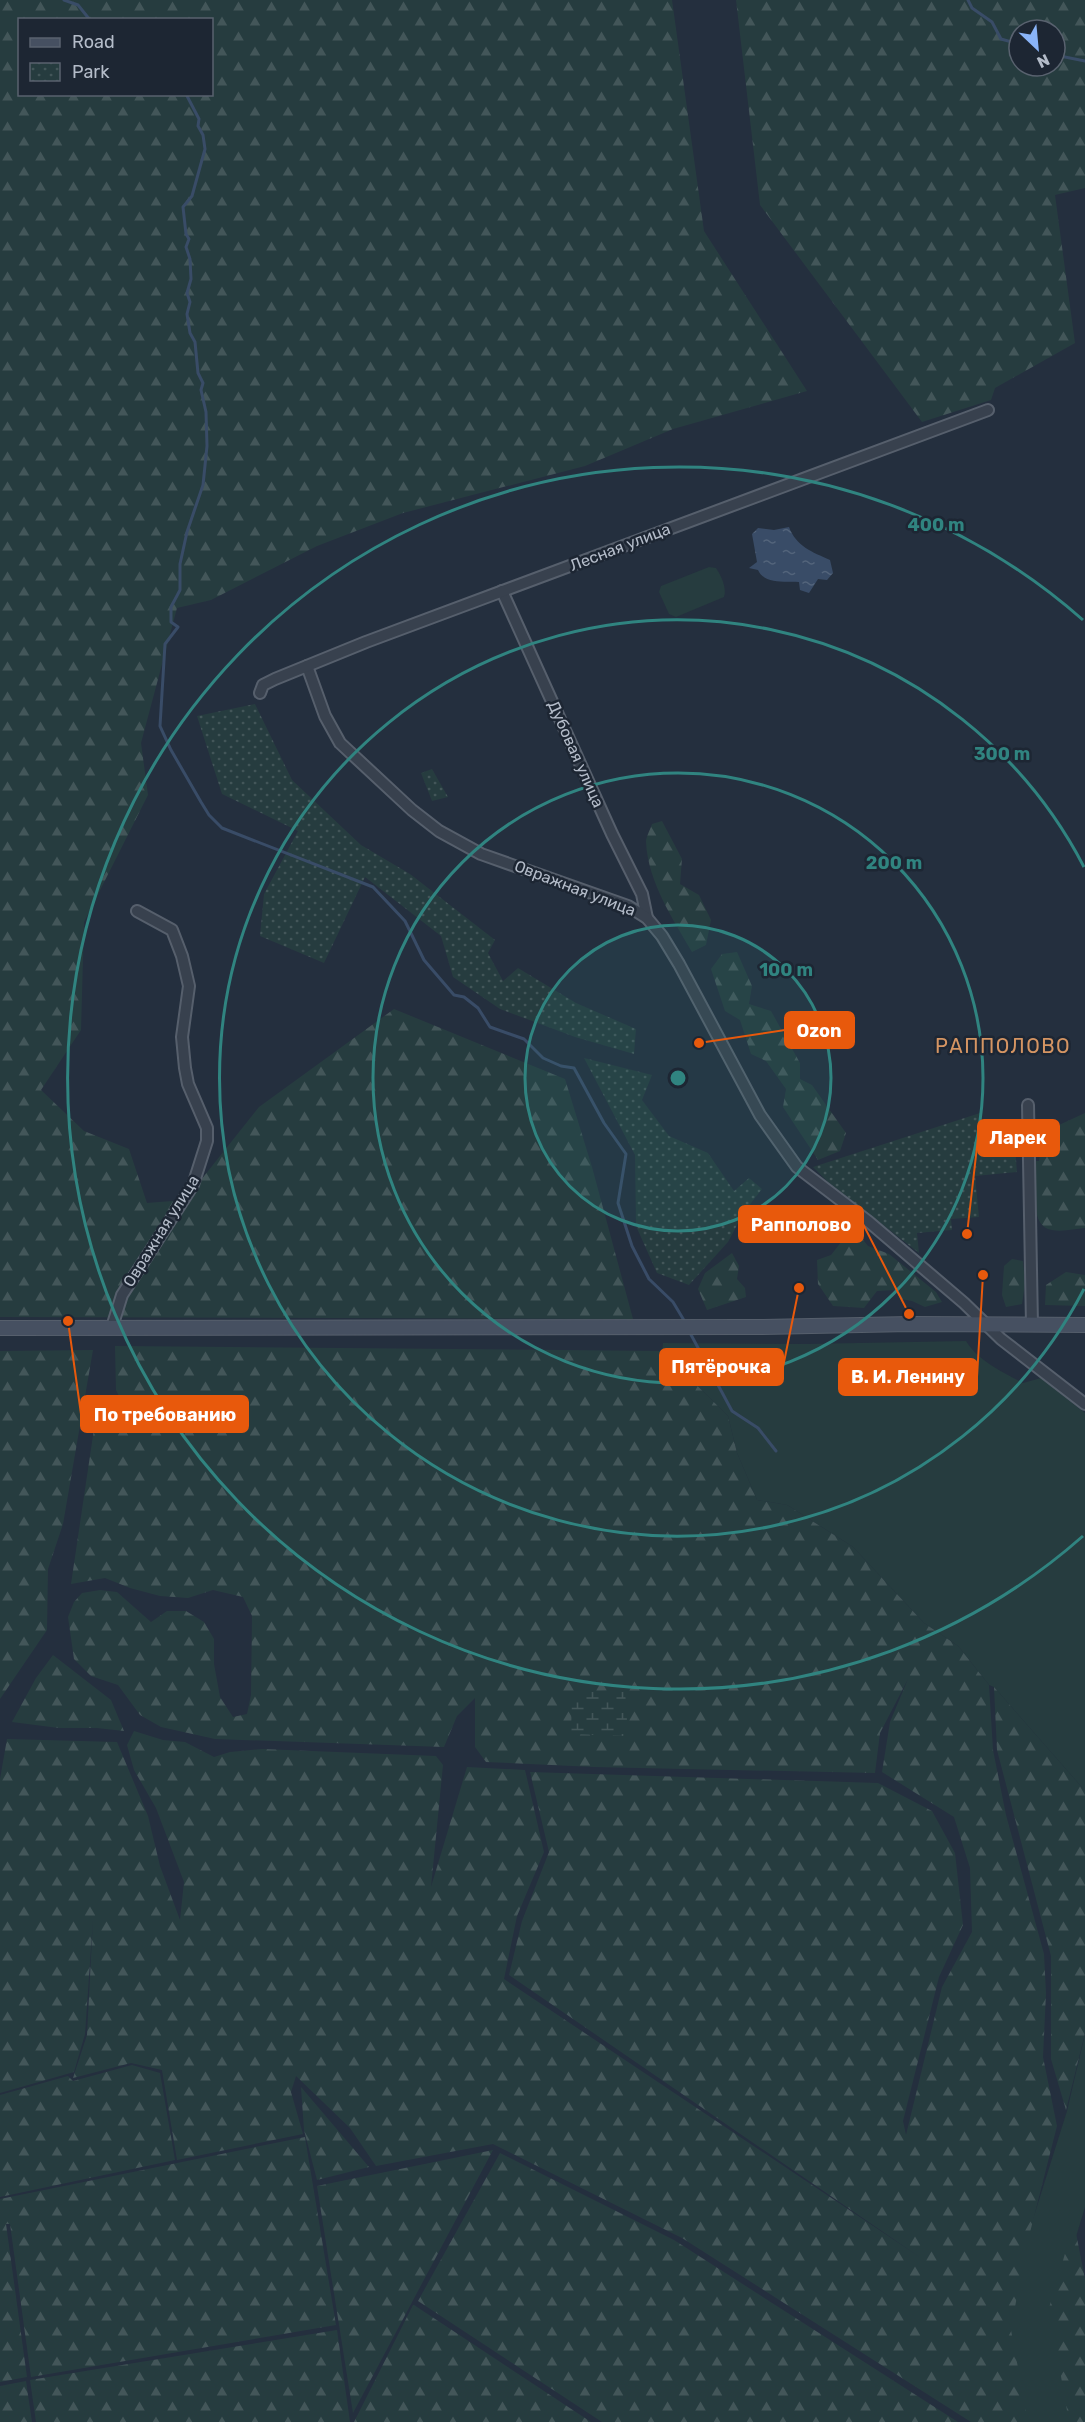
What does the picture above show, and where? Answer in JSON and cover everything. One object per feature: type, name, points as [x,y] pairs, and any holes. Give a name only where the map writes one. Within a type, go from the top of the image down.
[{"type":"main road","points":[[0,1328],[763,1328],[1085,1325]]},
{"type":"street","name":"Лесная улица","points":[[260,693],[263,685],[307,666],[988,410]]},
{"type":"street","name":"Дубовая улица","points":[[502,591],[612,834],[642,894],[647,918]]},
{"type":"street","name":"Овражная улица","points":[[307,666],[325,716],[340,743],[438,831],[481,854],[628,906],[647,918],[679,964],[760,1116],[797,1167],[915,1260],[986,1325],[1085,1404]]},
{"type":"street","name":"Овражная улица","points":[[112,1327],[122,1295],[193,1185],[207,1141],[207,1128],[188,1084],[185,1068],[182,1037],[189,986],[182,956],[172,930],[137,911]]},
{"type":"street","points":[[1028,1105],[1032,1325]]},
{"type":"green space","points":[[0,0],[672,0],[704,231],[807,391],[673,429],[585,466],[403,513],[317,546],[211,600],[177,608],[141,743],[148,795],[84,922],[81,1030],[41,1090],[84,1131],[129,1149],[147,1203],[185,1200],[259,1107],[394,1009],[565,1079],[592,1167],[633,1319],[0,1317]]},
{"type":"green space","points":[[736,0],[1085,0],[1085,188],[1055,195],[1075,343],[995,388],[991,400],[922,422],[760,205]]},
{"type":"green space","points":[[709,567],[716,568],[720,574],[724,586],[724,597],[676,617],[669,614],[659,592],[661,586]]},
{"type":"green space","points":[[255,704],[292,780],[361,845],[410,874],[495,940],[488,953],[503,981],[518,968],[576,1003],[636,1029],[634,1054],[575,1037],[500,1009],[453,977],[441,936],[365,877],[324,963],[260,936],[264,894],[298,831],[222,794],[197,716]]},
{"type":"green space","points":[[432,769],[448,797],[432,801],[421,773]]},
{"type":"green space","points":[[662,821],[682,859],[680,884],[699,895],[711,920],[706,945],[692,952],[663,900],[651,871],[646,842],[652,824]]},
{"type":"green space","points":[[737,952],[752,986],[749,1004],[771,1011],[800,1063],[800,1079],[812,1085],[846,1133],[840,1151],[818,1160],[783,1107],[786,1089],[766,1061],[751,1054],[740,1020],[725,1011],[711,969],[722,954]]},
{"type":"green space","points":[[584,1058],[652,1075],[642,1100],[669,1136],[708,1153],[734,1191],[749,1178],[762,1189],[744,1212],[728,1242],[689,1285],[657,1273],[636,1226],[635,1155]]},
{"type":"green space","points":[[980,1113],[983,1150],[1015,1147],[1017,1172],[975,1176],[979,1217],[951,1219],[952,1230],[917,1233],[919,1253],[828,1182],[813,1167]]},
{"type":"green space","points":[[1085,1113],[1085,1228],[1052,1230],[1040,1222],[1037,1215],[1036,1175],[1033,1171],[1033,1161],[1039,1161],[1040,1154],[1033,1137]]},
{"type":"green space","points":[[853,1227],[868,1246],[889,1254],[936,1292],[942,1302],[925,1307],[901,1299],[895,1290],[877,1291],[864,1308],[833,1306],[818,1284],[817,1260],[831,1255]]},
{"type":"green space","points":[[732,1253],[739,1266],[737,1279],[745,1288],[746,1297],[707,1310],[698,1289],[705,1273]]},
{"type":"green space","points":[[1012,1259],[1023,1261],[1025,1284],[1022,1304],[1006,1307],[1002,1295],[1004,1266]]},
{"type":"green space","points":[[1066,1272],[1085,1275],[1085,1306],[1045,1305],[1046,1285]]},
{"type":"green space","points":[[966,1341],[977,1354],[999,1370],[1023,1383],[1041,1378],[1085,1413],[1085,1791],[994,1687],[989,1685],[958,1646],[924,1623],[853,1547],[787,1505],[757,1500],[737,1453],[728,1416],[662,1351],[663,1343],[806,1344]]},
{"type":"green space","points":[[115,1346],[662,1351],[728,1416],[737,1453],[757,1500],[787,1505],[853,1547],[924,1623],[958,1646],[989,1685],[993,1750],[1006,1815],[1044,1954],[1046,1993],[1043,2057],[1057,2126],[1024,2256],[1011,2330],[1028,2422],[971,2422],[682,2238],[493,2144],[376,2166],[350,2128],[296,2076],[291,2092],[303,2134],[177,2160],[162,2070],[131,2063],[73,2078],[87,2035],[93,1919],[85,2034],[74,2072],[0,2093],[0,1779],[7,1739],[117,1742],[148,1816],[160,1866],[180,1920],[184,1882],[156,1808],[134,1770],[127,1745],[134,1731],[163,1740],[185,1742],[214,1757],[230,1752],[262,1749],[436,1756],[443,1765],[431,1887],[467,1767],[525,1770],[544,1852],[517,1916],[504,1979],[921,2258],[509,1975],[522,1921],[549,1852],[530,1772],[878,1783],[932,1811],[955,1853],[963,1925],[939,1977],[903,2121],[906,2135],[942,1987],[972,1932],[970,1868],[954,1817],[882,1772],[890,1722],[908,1679],[880,1733],[875,1773],[594,1767],[486,1762],[475,1747],[475,1698],[457,1716],[444,1747],[215,1739],[161,1727],[140,1715],[118,1685],[91,1676],[74,1659],[68,1617],[74,1602],[82,1593],[100,1590],[117,1592],[151,1622],[167,1611],[186,1611],[204,1622],[214,1639],[214,1664],[220,1697],[233,1717],[247,1714],[251,1695],[252,1616],[243,1597],[213,1590],[188,1598],[160,1596],[105,1578],[71,1584],[99,1395],[125,1408],[116,1390]]},
{"type":"green space","points":[[93,1350],[63,1524],[48,1569],[47,1630],[0,1699],[0,1351]]},
{"type":"green space","points":[[53,1655],[111,1700],[124,1731],[59,1728],[12,1722],[36,1678]]},
{"type":"green space","points":[[994,1687],[1085,1791],[1085,2033],[1066,2110],[1051,2059],[1051,1956],[997,1750]]},
{"type":"green space","points":[[625,1690],[628,1736],[571,1734],[572,1692]]},
{"type":"green space","points":[[1085,2034],[1085,2207],[1053,2313],[1073,2422],[1025,2422],[1007,2332],[1010,2292],[1067,2111]]},
{"type":"green space","points":[[132,2065],[160,2073],[175,2160],[0,2197],[0,2095],[68,2076],[73,2081]]},
{"type":"green space","points":[[301,2087],[369,2167],[317,2180],[304,2130]]},
{"type":"green space","points":[[305,2137],[336,2325],[31,2377],[10,2224],[6,2224],[27,2377],[0,2382],[0,2199]]},
{"type":"green space","points":[[493,2150],[353,2413],[317,2186]]},
{"type":"green space","points":[[500,2153],[674,2240],[958,2422],[602,2422],[418,2301]]},
{"type":"green space","points":[[1074,2223],[1085,2279],[1085,2422],[1069,2422],[1049,2308]]},
{"type":"green space","points":[[414,2305],[591,2422],[354,2422]]},
{"type":"green space","points":[[337,2330],[350,2422],[36,2422],[30,2380]]},
{"type":"green space","points":[[26,2381],[32,2422],[0,2422],[0,2386]]},
{"type":"water","points":[[789,527],[800,544],[830,560],[833,573],[827,580],[818,579],[809,593],[800,590],[799,582],[770,580],[761,575],[758,570],[749,568],[757,562],[752,534],[758,528],[774,530]]},
{"type":"waterway","points":[[64,0],[78,5],[88,18]]},
{"type":"waterway","points":[[968,0],[972,8],[992,22],[1001,39],[1007,41]]},
{"type":"waterway","points":[[1067,57],[1085,61]]},
{"type":"waterway","points":[[187,96],[199,119],[198,126],[203,135],[205,149],[192,196],[183,207],[186,234],[189,239],[186,247],[190,259],[191,279],[187,293],[190,302],[187,314],[190,333],[195,342],[198,373],[203,383],[201,390],[206,412],[207,446],[203,485],[187,532],[180,564],[180,590],[171,607],[171,622],[178,627],[165,644],[160,726],[201,802],[209,815],[222,828],[373,887],[405,921],[424,960],[454,995],[464,997],[478,1008],[490,1027],[524,1039],[543,1058],[561,1066],[574,1068],[604,1123],[626,1154],[618,1203],[632,1246],[649,1279],[673,1302],[685,1322]]},
{"type":"waterway","points":[[689,1331],[732,1411],[758,1428],[776,1451]]},
{"type":"place","name":"Ozon","points":[[699,1043]]},
{"type":"place","name":"Ларек","points":[[967,1234]]},
{"type":"place","name":"В. И. Ленину","points":[[983,1275]]},
{"type":"place","name":"Пятёрочка","points":[[799,1288]]},
{"type":"place","name":"Рапполово","points":[[909,1314]]},
{"type":"place","name":"По требованию","points":[[68,1321]]},
{"type":"district","name":"РАППОЛОВО","points":[[1003,1046]]}]
